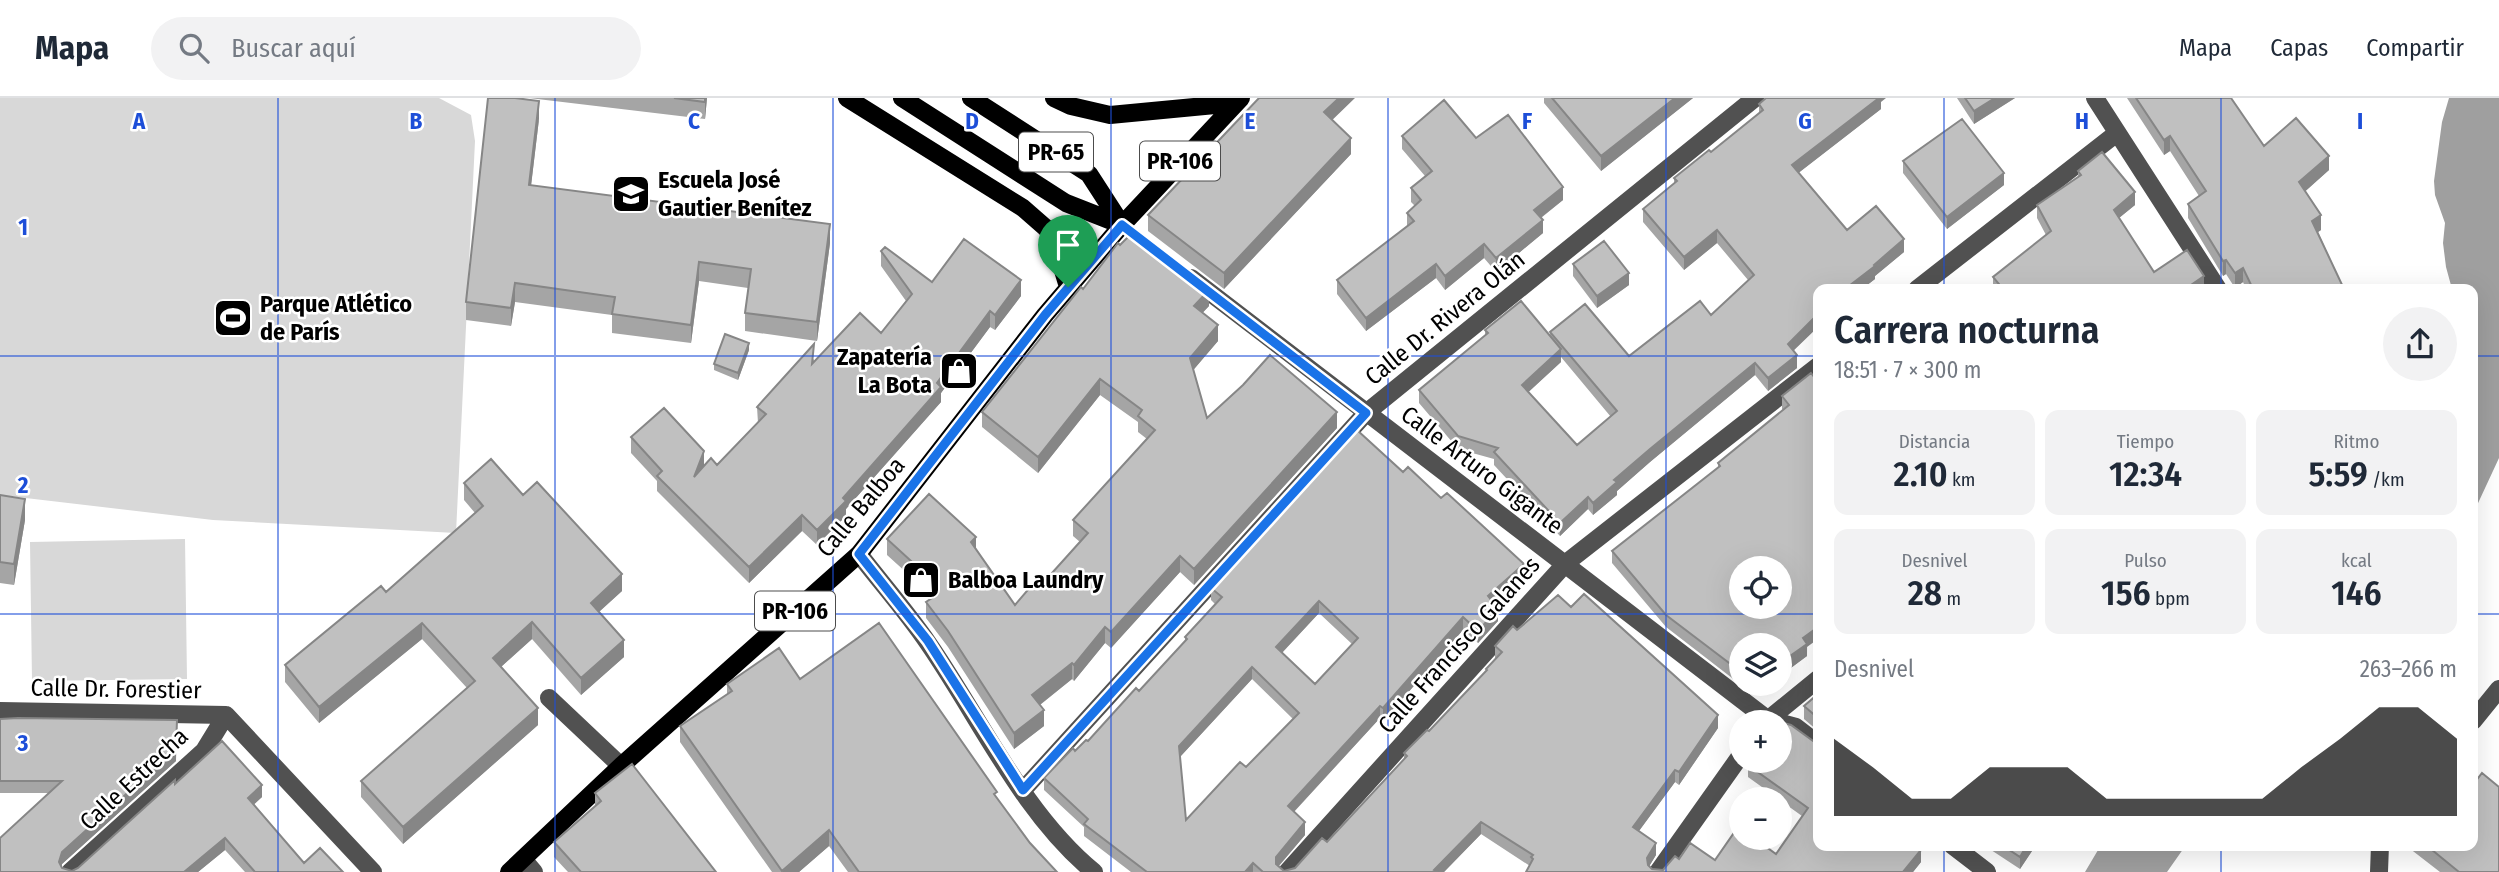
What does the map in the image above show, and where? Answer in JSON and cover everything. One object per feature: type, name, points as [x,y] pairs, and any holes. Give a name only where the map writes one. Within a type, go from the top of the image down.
[{"type":"main road","points":[[847,98],[1023,208],[1046,229],[1058,254],[1068,287]]},
{"type":"main road","name":"PR-65","points":[[902,98],[1066,203],[1127,229]]},
{"type":"main road","name":"PR-65","points":[[971,98],[1089,174],[1127,229]]},
{"type":"main road","points":[[1055,98],[1070,106],[1110,115],[1239,100]]},
{"type":"main road","name":"PR-106","points":[[1127,229],[1239,100]]},
{"type":"main road","name":"Calle Balboa","points":[[509,872],[529,866],[621,766],[859,554],[1068,287],[1127,229]]},
{"type":"street","name":"Calle Dr. Rivera Olán","points":[[1023,790],[1366,413],[1755,98]]},
{"type":"street","points":[[2095,98],[2215,284]]},
{"type":"street","points":[[1923,284],[2117,133]]},
{"type":"street","name":"Calle Arturo Gigante","points":[[1175,266],[1566,563],[1752,710]]},
{"type":"street","name":"Calle Francisco Galanes","points":[[1287,872],[1566,563],[1813,370]]},
{"type":"street","points":[[859,554],[928,641],[1023,790],[1059,838],[1094,872]]},
{"type":"street","points":[[1780,710],[1813,683]]},
{"type":"street","points":[[2478,715],[2499,689]]},
{"type":"street","points":[[549,698],[621,766]]},
{"type":"street","name":"Calle Dr. Forestier","points":[[0,711],[226,715],[373,872]]},
{"type":"street","name":"Calle Estrecha","points":[[69,872],[204,751],[226,715]]},
{"type":"street","name":"Calle Arturo Gigante","points":[[1792,726],[1813,740]]},
{"type":"street","points":[[1658,872],[1729,772]]},
{"type":"street","points":[[1960,851],[1987,872]]},
{"type":"street","points":[[2379,872],[2380,851]]},
{"type":"shaded area","name":"Parque Atlético de París","points":[[0,98],[439,98],[471,115],[475,141],[456,533],[213,520],[0,495]]},
{"type":"shaded area","points":[[2449,98],[2499,98],[2499,458],[2478,503],[2478,284],[2451,284],[2446,267],[2443,243],[2445,223],[2435,195],[2434,181],[2442,122]]},
{"type":"shaded area","points":[[185,539],[187,679],[32,681],[30,542]]},
{"type":"shaded area","points":[[2097,851],[2182,851],[2167,872],[2085,872]]},
{"type":"building","points":[[488,98],[539,101],[529,185],[830,224],[817,322],[745,313],[751,269],[699,262],[691,325],[612,314],[615,297],[515,283],[511,308],[466,302]]},
{"type":"building","points":[[674,98],[705,98],[705,102]]},
{"type":"building","points":[[1259,98],[1339,98],[1324,112],[1351,138],[1224,273],[1148,215]]},
{"type":"building","points":[[1552,98],[1675,98],[1601,156]]},
{"type":"building","points":[[1766,98],[1879,98],[1792,165],[1847,230],[1876,206],[1904,239],[1852,284],[1813,284],[1813,319],[1788,344],[1797,355],[1768,378],[1755,363],[1614,480],[1617,482],[1593,503],[1588,497],[1560,523],[1494,452],[1498,448],[1458,436],[1419,390],[1488,333],[1485,330],[1521,301],[1561,349],[1522,385],[1577,445],[1617,411],[1550,332],[1585,304],[1629,356],[1700,301],[1711,315],[1754,275],[1717,230],[1684,257],[1643,209],[1677,181],[1674,178],[1763,110],[1759,104]]},
{"type":"building","points":[[1965,98],[1995,98],[1974,111]]},
{"type":"building","points":[[2136,98],[2231,98],[2264,146],[2296,118],[2329,156],[2299,182],[2321,215],[2312,221],[2342,284],[2251,284],[2243,268],[2235,273],[2226,260],[2223,261],[2188,204],[2206,191],[2170,136],[2164,140]]},
{"type":"building","points":[[1444,100],[1476,138],[1508,115],[1563,187],[1534,210],[1543,220],[1496,258],[1484,244],[1445,276],[1436,264],[1366,318],[1337,280],[1414,221],[1407,213],[1421,200],[1411,188],[1432,171],[1402,136]]},
{"type":"building","points":[[1962,119],[2004,173],[1947,217],[1903,161]]},
{"type":"building","points":[[2102,152],[2135,192],[2114,210],[2154,272],[2187,250],[2204,276],[2192,284],[1999,284],[1993,277],[2051,231],[2037,205],[2081,175],[2078,171]]},
{"type":"building","points":[[1133,232],[1209,290],[1194,306],[1218,325],[1190,358],[1207,418],[1243,385],[1270,355],[1337,412],[1194,569],[1180,556],[1111,632],[1105,627],[1074,665],[1072,663],[1032,695],[1044,710],[1014,733],[926,602],[935,596],[929,587],[935,583],[887,539],[929,494],[976,537],[971,542],[1015,605],[1038,578],[1043,583],[1088,533],[1073,520],[1155,430],[1138,416],[1142,410],[1100,379],[1038,457],[982,412],[1081,287],[1083,289],[1118,243],[1120,245]]},
{"type":"building","points":[[964,239],[1021,280],[995,315],[990,311],[937,383],[941,387],[843,498],[846,501],[817,530],[802,515],[749,567],[657,476],[662,471],[631,437],[664,408],[704,451],[694,477],[711,458],[717,465],[766,414],[757,407],[814,344],[812,364],[860,313],[881,333],[912,294],[881,251],[885,247],[932,282]]},
{"type":"building","points":[[1604,241],[1629,273],[1597,296],[1573,264]]},
{"type":"building","points":[[725,334],[749,343],[738,373],[714,364]]},
{"type":"building","points":[[1811,373],[1813,631],[1803,638],[1807,644],[1792,655],[1792,633],[1729,633],[1729,663],[1666,615],[1612,551],[1720,466],[1718,463],[1789,405],[1782,396]]},
{"type":"building","points":[[1357,430],[1403,472],[1408,467],[1441,498],[1447,493],[1524,564],[1488,596],[1498,609],[1478,631],[1463,617],[1383,708],[1380,706],[1288,806],[1305,822],[1276,857],[1276,864],[1284,871],[1295,868],[1322,838],[1327,842],[1407,756],[1404,753],[1429,731],[1487,670],[1502,652],[1495,646],[1513,626],[1517,630],[1558,595],[1571,607],[1584,594],[1718,715],[1679,772],[1675,770],[1633,827],[1656,843],[1647,858],[1652,869],[1663,870],[1675,856],[1679,859],[1690,843],[1715,860],[1729,840],[1729,850],[1770,850],[1776,854],[1779,850],[1792,850],[1792,831],[1808,808],[1792,797],[1792,787],[1779,787],[1759,773],[1792,773],[1792,726],[1813,741],[1813,851],[1920,851],[1903,872],[1526,872],[1533,855],[1481,822],[1434,870],[1438,872],[1263,872],[1253,863],[1245,872],[1147,872],[1084,824],[1088,819],[1044,778],[1073,748],[1075,751],[1088,741],[1136,688],[1139,691],[1187,639],[1185,637],[1222,597],[1211,588]],"holes":[[[1319,601],[1358,638],[1315,684],[1276,647]],[[1252,667],[1299,713],[1246,767],[1240,762],[1186,820],[1179,746]]]},
{"type":"building","points":[[491,459],[523,495],[537,482],[622,574],[591,603],[624,640],[581,678],[532,622],[493,658],[538,708],[403,827],[361,781],[475,681],[422,623],[319,707],[285,665],[381,586],[386,592],[483,506],[464,483]]},
{"type":"building","points":[[0,495],[25,499],[14,564],[0,562]]},
{"type":"building","points":[[879,623],[997,792],[994,794],[1030,843],[1057,872],[859,872],[829,830],[782,871],[680,726],[732,691],[727,684],[779,648],[800,679]]},
{"type":"building","points":[[1813,698],[1813,714],[1804,706]]},
{"type":"building","points":[[0,719],[177,720],[176,749],[62,852],[59,862],[62,868],[72,871],[78,868],[222,741],[262,785],[248,798],[304,863],[320,848],[343,872],[255,872],[225,838],[184,872],[0,872],[0,838],[62,781],[0,781]]},
{"type":"building","points":[[632,764],[716,872],[581,872],[554,842],[601,801],[595,793]]},
{"type":"building","points":[[2482,773],[2499,787],[2499,872],[2459,872],[2433,851],[2478,851],[2478,778]]},
{"type":"building","points":[[2011,851],[2024,851],[2020,857]]},
{"type":"place","name":"Escuela José Gautier Benítez","points":[[631,194]]},
{"type":"place","name":"Parque Atlético de París","points":[[233,318]]},
{"type":"place","name":"Zapatería La Bota","points":[[959,371]]},
{"type":"place","name":"Balboa Laundry","points":[[921,580]]},
{"type":"route","points":[[1122,225],[1366,413],[1023,790],[928,641],[859,554],[1068,287],[1122,225]]}]
